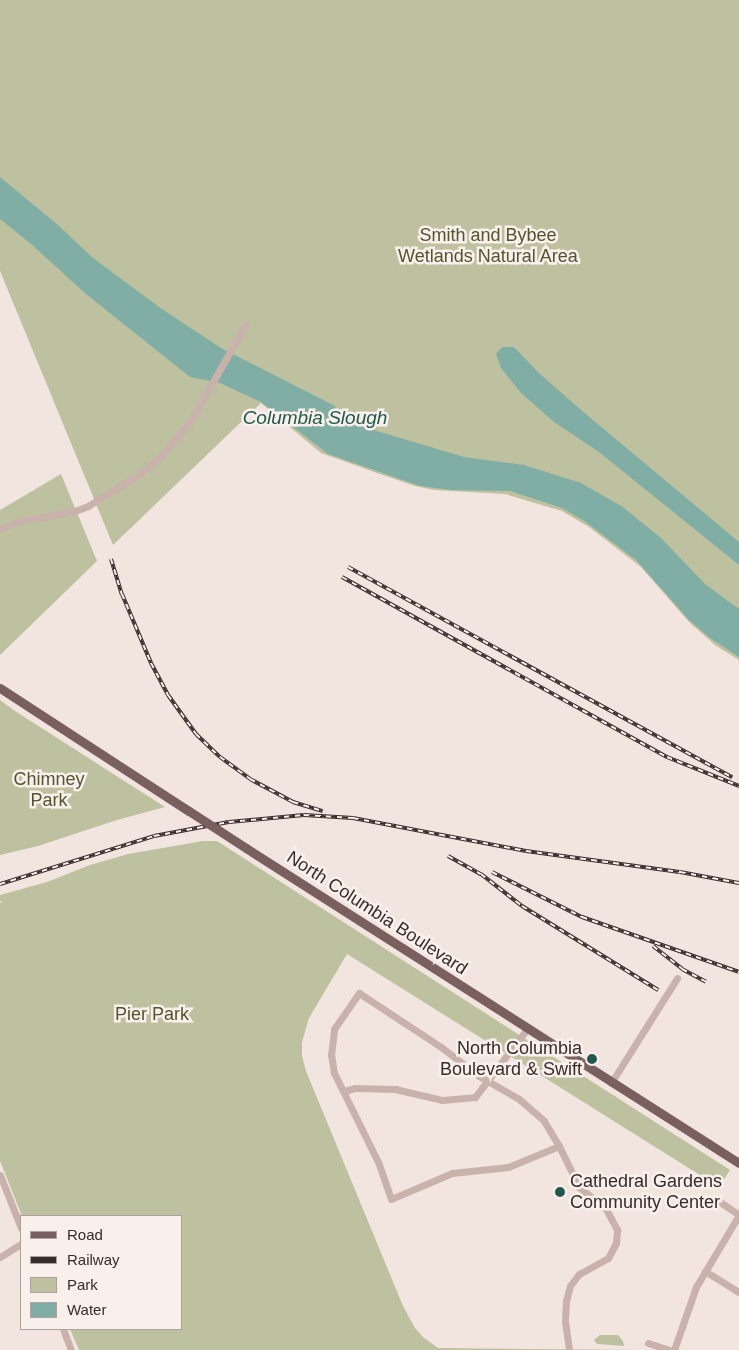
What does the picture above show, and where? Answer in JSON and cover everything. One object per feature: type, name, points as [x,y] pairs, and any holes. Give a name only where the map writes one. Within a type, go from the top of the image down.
[{"type":"main road","name":"North Columbia Boulevard","points":[[0,688],[611,1083],[739,1163]]},
{"type":"street","points":[[0,528],[16,522],[75,511],[109,494],[159,458],[181,434],[200,406],[246,324]]},
{"type":"street","points":[[611,1083],[677,978]]},
{"type":"street","points":[[559,1146],[508,1167],[452,1173],[391,1199],[379,1164],[334,1073],[332,1034],[359,993],[488,1080],[506,1089],[533,1110],[559,1146],[579,1188],[606,1210],[617,1230],[616,1243],[608,1258],[579,1274],[570,1286],[564,1322],[569,1350]]},
{"type":"street","points":[[344,1091],[355,1088],[394,1089],[438,1100],[470,1099],[478,1094],[527,1029]]},
{"type":"street","points":[[0,1175],[20,1225]]},
{"type":"street","points":[[674,1350],[694,1291],[739,1215],[716,1200]]},
{"type":"street","points":[[0,1257],[20,1245]]},
{"type":"street","points":[[705,1271],[739,1292]]},
{"type":"street","points":[[63,1330],[72,1350]]},
{"type":"street","points":[[648,1343],[669,1350]]},
{"type":"green space","name":"Smith and Bybee Wetlands Natural Area","points":[[0,0],[739,0],[739,660],[715,645],[689,622],[641,567],[589,527],[562,511],[505,494],[434,490],[415,486],[321,453],[261,403],[113,545],[0,271]]},
{"type":"green space","points":[[61,474],[97,561],[0,655],[0,510]]},
{"type":"green space","name":"Chimney Park","points":[[0,700],[165,807],[117,820],[38,846],[0,855]]},
{"type":"green space","name":"Pier Park","points":[[203,841],[217,841],[730,1170],[719,1187],[347,954],[309,1018],[302,1042],[302,1056],[306,1071],[403,1306],[415,1328],[423,1337],[438,1348],[639,1350],[79,1350],[70,1330],[182,1330],[182,1215],[22,1215],[0,1161],[0,903],[3,902],[0,901],[0,895],[47,882],[90,865],[128,854]]},
{"type":"green space","points":[[600,1335],[618,1335],[623,1341],[624,1346],[597,1344],[594,1340]]},
{"type":"water","name":"Columbia Slough","points":[[0,177],[58,225],[93,258],[159,307],[221,348],[335,406],[338,419],[363,422],[370,429],[464,457],[524,465],[581,483],[623,507],[662,539],[705,584],[739,609],[739,657],[710,638],[689,620],[636,560],[583,520],[562,508],[510,491],[451,490],[420,486],[328,454],[261,402],[220,383],[190,377],[86,294],[31,244],[0,219]]},
{"type":"water","points":[[502,347],[514,347],[540,374],[581,410],[739,542],[739,565],[599,452],[554,422],[521,393],[501,368],[496,354]]},
{"type":"railway","points":[[111,559],[122,594],[151,663],[168,695],[196,734],[220,757],[250,779],[293,802],[323,811]]},
{"type":"railway","points":[[348,567],[732,777]]},
{"type":"railway","points":[[342,577],[667,757],[739,786]]},
{"type":"railway","points":[[0,884],[154,836],[229,822],[304,815],[353,818],[526,851],[680,872],[739,883]]},
{"type":"railway","points":[[448,856],[481,874],[522,906],[658,990]]},
{"type":"railway","points":[[492,872],[582,917],[739,972]]},
{"type":"railway","points":[[653,946],[682,969],[706,982]]},
{"type":"place","name":"North Columbia Boulevard & Swift","points":[[592,1059]]},
{"type":"place","name":"Cathedral Gardens Community Center","points":[[560,1192]]}]
